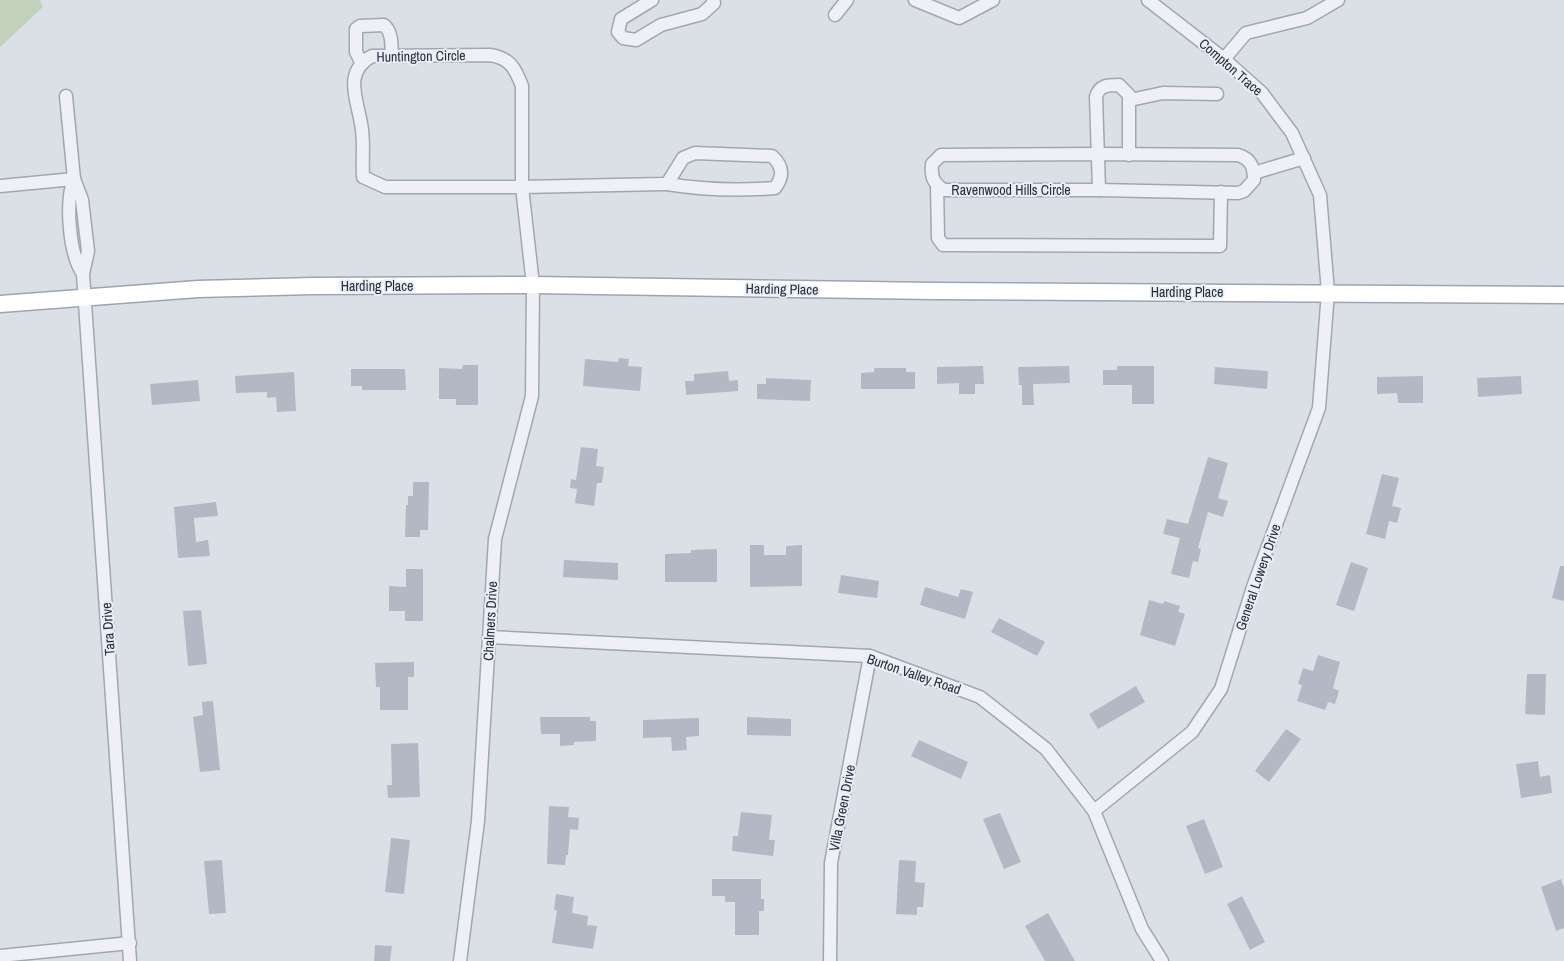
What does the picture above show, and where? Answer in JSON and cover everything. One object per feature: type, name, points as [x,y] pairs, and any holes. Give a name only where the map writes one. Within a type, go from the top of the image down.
[{"type":"main road","name":"Harding Place","points":[[0,304],[259,287],[533,285],[935,291],[1564,295]]},
{"type":"street","points":[[652,0],[621,19],[618,32],[623,38],[636,40],[661,24],[702,14],[714,3],[713,0]]},
{"type":"street","points":[[835,15],[847,0]]},
{"type":"street","points":[[915,0],[959,18],[993,0]]},
{"type":"street","name":"Compton Trace","points":[[1148,0],[1224,59],[1262,93],[1292,133],[1320,195],[1328,292]]},
{"type":"street","points":[[1224,59],[1246,34],[1307,18],[1338,0]]},
{"type":"street","points":[[361,62],[356,52],[356,29],[360,26],[384,25],[390,32],[392,56]]},
{"type":"street","name":"Huntington Circle","points":[[533,285],[522,187],[522,86],[516,70],[503,57],[490,55],[372,56],[361,62],[355,73],[354,91],[362,128],[363,177],[385,186],[522,187],[667,184],[712,190],[774,188],[779,182],[780,163],[772,156],[695,153],[683,158],[667,184]]},
{"type":"street","points":[[1099,190],[1097,91],[1102,86],[1119,85],[1126,89],[1130,100],[1129,155]]},
{"type":"street","points":[[1130,100],[1148,94],[1216,94]]},
{"type":"street","name":"Tara Drive","points":[[66,96],[74,179],[70,190],[69,202],[73,252],[76,264],[83,274],[85,297],[130,961]]},
{"type":"street","name":"Ravenwood Hills Circle","points":[[941,155],[1129,155],[1238,155],[1249,161],[1254,173],[1254,180],[1244,191],[1221,192],[944,190],[937,185],[931,176],[932,164],[941,155]]},
{"type":"street","points":[[1254,173],[1304,158]]},
{"type":"street","points":[[0,186],[74,179]]},
{"type":"street","points":[[937,185],[938,238],[942,245],[1220,246],[1221,192]]},
{"type":"street","name":"Chalmers Drive","points":[[460,961],[478,821],[490,637],[494,539],[532,396],[533,285]]},
{"type":"street","name":"General Lowery Drive","points":[[1094,811],[1192,732],[1221,689],[1253,587],[1319,408],[1328,292]]},
{"type":"street","name":"Burton Valley Road","points":[[490,637],[870,656],[980,696],[1046,749],[1094,811],[1141,927],[1162,961]]},
{"type":"street","name":"Villa Green Drive","points":[[830,961],[831,863],[870,656]]},
{"type":"street","points":[[0,956],[130,943]]},
{"type":"green space","points":[[0,0],[40,0],[43,7],[0,47]]},
{"type":"building","points":[[619,358],[629,359],[628,366],[642,367],[640,391],[583,386],[585,359],[618,362]]},
{"type":"building","points":[[463,365],[478,365],[478,405],[456,405],[456,399],[439,399],[439,368],[462,369]]},
{"type":"building","points":[[983,366],[984,384],[975,384],[975,394],[959,394],[959,383],[937,384],[937,367]]},
{"type":"building","points":[[1069,366],[1070,383],[1033,384],[1034,405],[1022,405],[1022,385],[1019,385],[1018,367]]},
{"type":"building","points":[[1117,366],[1154,366],[1154,404],[1132,404],[1132,385],[1103,385],[1103,370],[1117,370]]},
{"type":"building","points":[[1215,367],[1268,371],[1267,389],[1214,384]]},
{"type":"building","points":[[874,368],[906,368],[906,372],[915,372],[915,389],[861,389],[861,373],[874,372]]},
{"type":"building","points":[[351,369],[405,369],[406,390],[362,390],[362,386],[351,386]]},
{"type":"building","points":[[728,371],[729,381],[738,380],[738,391],[686,395],[685,381],[694,381],[694,374]]},
{"type":"building","points":[[294,372],[296,411],[277,412],[276,397],[267,398],[267,392],[236,393],[235,376]]},
{"type":"building","points":[[1423,376],[1423,403],[1398,403],[1397,393],[1377,394],[1377,377]]},
{"type":"building","points":[[1521,376],[1522,394],[1478,397],[1477,378]]},
{"type":"building","points":[[766,378],[811,380],[810,401],[757,399],[757,384],[766,384]]},
{"type":"building","points":[[198,380],[200,401],[152,405],[150,384]]},
{"type":"building","points":[[581,447],[598,449],[596,466],[604,467],[602,483],[597,483],[594,506],[575,503],[577,489],[570,488],[571,479],[576,480]]},
{"type":"building","points":[[1208,457],[1228,463],[1218,498],[1228,501],[1223,517],[1208,512],[1198,548],[1201,549],[1198,562],[1193,561],[1189,578],[1171,574],[1180,538],[1163,534],[1167,519],[1188,524]]},
{"type":"building","points":[[1382,474],[1399,478],[1392,506],[1401,508],[1397,523],[1389,521],[1385,539],[1366,534]]},
{"type":"building","points":[[413,482],[429,482],[428,530],[420,530],[420,537],[405,537],[406,505],[408,505],[408,496],[413,496]]},
{"type":"building","points":[[216,502],[218,516],[194,518],[196,542],[208,540],[210,556],[178,558],[174,507]]},
{"type":"building","points":[[750,545],[764,545],[764,555],[786,555],[786,546],[802,545],[802,586],[750,587]]},
{"type":"building","points":[[717,549],[717,582],[665,582],[665,554]]},
{"type":"building","points":[[564,560],[618,563],[618,580],[563,577]]},
{"type":"building","points":[[1351,562],[1368,568],[1354,611],[1336,605]]},
{"type":"building","points":[[1560,566],[1564,566],[1564,601],[1552,598]]},
{"type":"building","points":[[406,569],[423,569],[423,621],[405,621],[405,611],[389,611],[389,586],[406,587]]},
{"type":"building","points":[[841,575],[879,581],[877,598],[838,593]]},
{"type":"building","points":[[925,587],[958,597],[961,589],[973,592],[965,619],[920,605]]},
{"type":"building","points":[[1149,600],[1163,604],[1164,601],[1180,606],[1178,612],[1185,614],[1175,646],[1140,635]]},
{"type":"building","points":[[201,610],[207,664],[188,666],[183,611]]},
{"type":"building","points":[[999,618],[1045,642],[1037,656],[991,632]]},
{"type":"building","points":[[1318,655],[1340,662],[1333,688],[1339,691],[1335,704],[1328,702],[1325,710],[1297,701],[1302,685],[1298,684],[1303,668],[1313,671]]},
{"type":"building","points":[[414,662],[414,677],[408,677],[408,710],[380,710],[380,687],[376,687],[375,663]]},
{"type":"building","points":[[1527,674],[1546,674],[1545,715],[1525,714]]},
{"type":"building","points":[[1136,686],[1145,702],[1098,729],[1089,714]]},
{"type":"building","points":[[213,701],[220,770],[200,772],[193,717],[203,715],[202,702]]},
{"type":"building","points":[[540,717],[590,717],[590,721],[596,721],[596,741],[574,742],[574,745],[560,746],[560,734],[541,734]]},
{"type":"building","points":[[747,717],[791,719],[791,736],[747,735]]},
{"type":"building","points":[[699,718],[699,736],[686,737],[687,750],[672,751],[671,737],[643,738],[643,720]]},
{"type":"building","points":[[1286,729],[1301,739],[1269,782],[1255,771]]},
{"type":"building","points":[[919,740],[968,762],[961,779],[911,756]]},
{"type":"building","points":[[418,743],[420,797],[388,798],[387,785],[392,785],[391,744]]},
{"type":"building","points":[[1538,761],[1540,777],[1550,775],[1552,793],[1521,798],[1516,764]]},
{"type":"building","points":[[549,806],[569,807],[568,817],[579,818],[578,830],[570,829],[568,855],[566,855],[565,865],[547,864]]},
{"type":"building","points":[[741,812],[772,815],[769,840],[775,840],[773,856],[732,851],[733,836],[738,836]]},
{"type":"building","points":[[1000,813],[1021,862],[1004,869],[983,819]]},
{"type":"building","points":[[1204,819],[1223,867],[1205,874],[1186,826]]},
{"type":"building","points":[[391,838],[410,840],[404,894],[385,892]]},
{"type":"building","points":[[222,860],[226,913],[209,914],[204,861]]},
{"type":"building","points":[[899,860],[916,861],[915,882],[925,883],[923,907],[917,907],[917,915],[896,914]]},
{"type":"building","points":[[712,879],[761,879],[761,899],[764,899],[764,911],[759,911],[759,935],[735,935],[735,902],[725,902],[725,896],[712,896]]},
{"type":"building","points":[[1561,879],[1564,888],[1564,928],[1556,931],[1541,887]]},
{"type":"building","points":[[556,894],[574,897],[572,913],[588,916],[587,925],[597,926],[593,949],[552,943],[557,910],[554,910]]},
{"type":"building","points":[[1242,896],[1265,942],[1250,950],[1227,904]]},
{"type":"building","points":[[1048,913],[1075,961],[1045,961],[1025,926]]},
{"type":"building","points":[[375,945],[392,946],[390,961],[374,961]]}]
